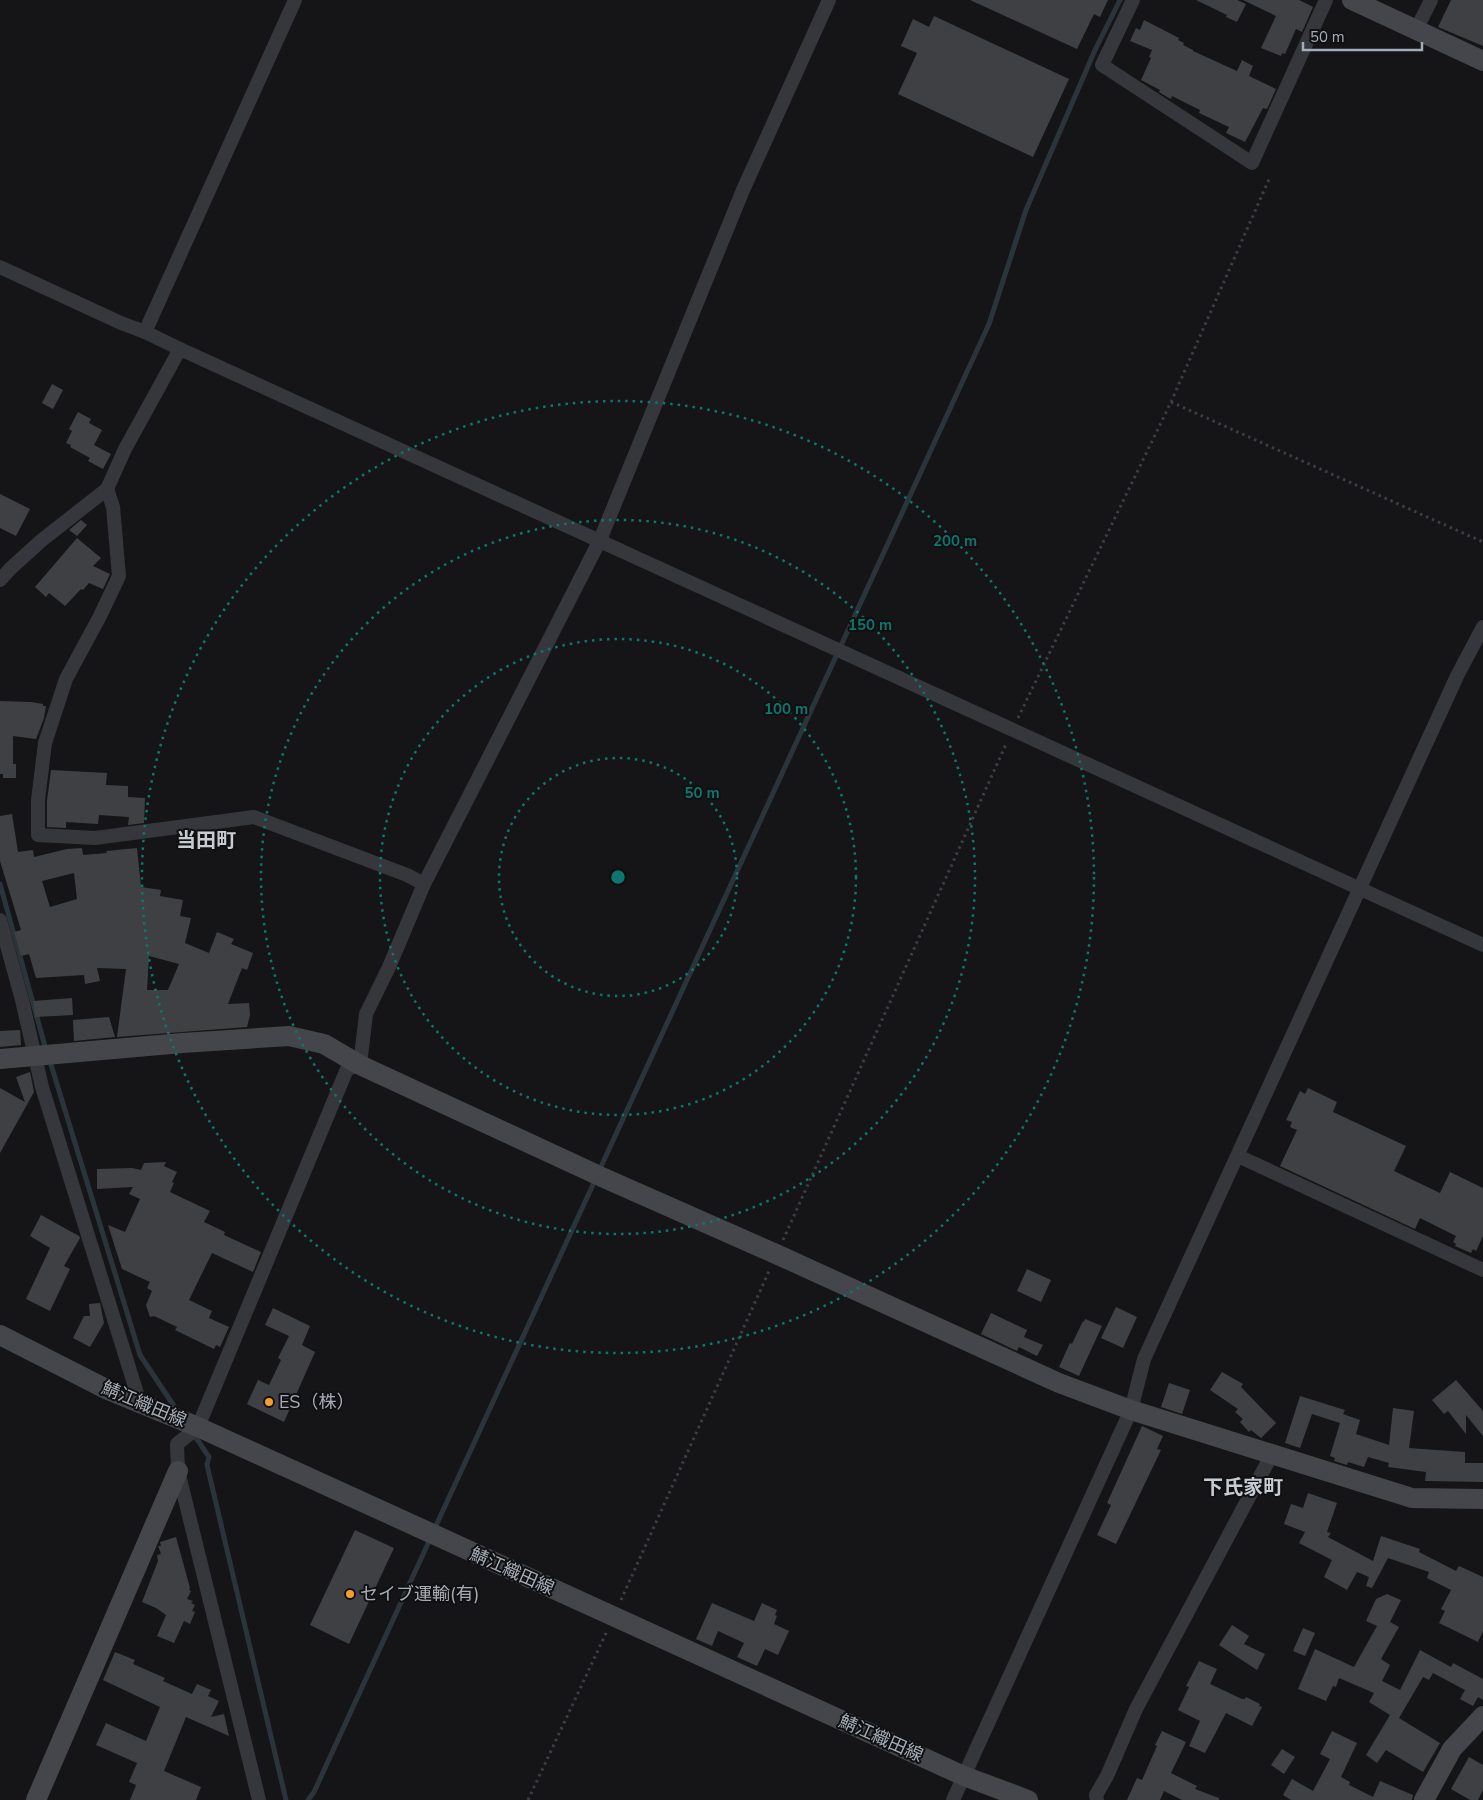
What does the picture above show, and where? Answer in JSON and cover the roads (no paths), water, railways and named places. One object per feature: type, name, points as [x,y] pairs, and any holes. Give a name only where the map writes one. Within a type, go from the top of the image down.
[{"type":"street","points":[[144,332],[295,0]]},
{"type":"street","points":[[360,1065],[366,1014],[389,967],[424,884],[600,540],[743,190],[829,0]]},
{"type":"street","points":[[1133,0],[1102,65],[1252,163],[1326,0]]},
{"type":"street","points":[[1352,0],[1483,61]]},
{"type":"street","points":[[1416,30],[1431,0]]},
{"type":"street","points":[[0,267],[1483,945]]},
{"type":"street","points":[[0,580],[42,540],[107,489],[125,449],[180,350]]},
{"type":"street","points":[[107,489],[113,507],[119,576],[66,679],[45,743],[38,800],[38,835],[95,838],[254,817],[407,875],[424,884]]},
{"type":"street","points":[[953,1800],[1131,1410],[1144,1359],[1458,674],[1483,627]]},
{"type":"street","points":[[0,920],[36,1056],[42,1087],[140,1403]]},
{"type":"street","points":[[0,1059],[182,1043],[289,1036],[324,1044],[360,1065],[596,1174],[1059,1383],[1131,1410],[1412,1498],[1483,1499]]},
{"type":"street","points":[[259,1800],[178,1471],[177,1444],[198,1427],[347,1070],[360,1065]]},
{"type":"street","points":[[1238,1156],[1483,1270]]},
{"type":"street","name":"鯖江織田線","points":[[0,1335],[108,1390],[198,1427],[964,1776],[1028,1800]]},
{"type":"street","points":[[1097,1800],[1096,1795],[1107,1776],[1136,1709],[1272,1454]]},
{"type":"street","points":[[36,1800],[178,1471]]},
{"type":"street","points":[[1424,1800],[1452,1749],[1483,1716]]},
{"type":"waterway","points":[[599,1171],[989,324],[1026,210],[1095,50],[1120,0]]},
{"type":"waterway","points":[[0,884],[46,1050]]},
{"type":"waterway","points":[[49,1058],[140,1355],[178,1412]]},
{"type":"waterway","points":[[434,1530],[596,1178]]},
{"type":"waterway","points":[[193,1433],[209,1457],[207,1465],[286,1800]]},
{"type":"waterway","points":[[308,1800],[314,1792],[431,1537]]},
{"type":"place","name":"ES（株）","points":[[269,1402]]},
{"type":"place","name":"セイブ運輸(有)","points":[[350,1594]]},
{"type":"district","name":"当田町","points":[[206,840]]},
{"type":"district","name":"下氏家町","points":[[1243,1487]]}]
